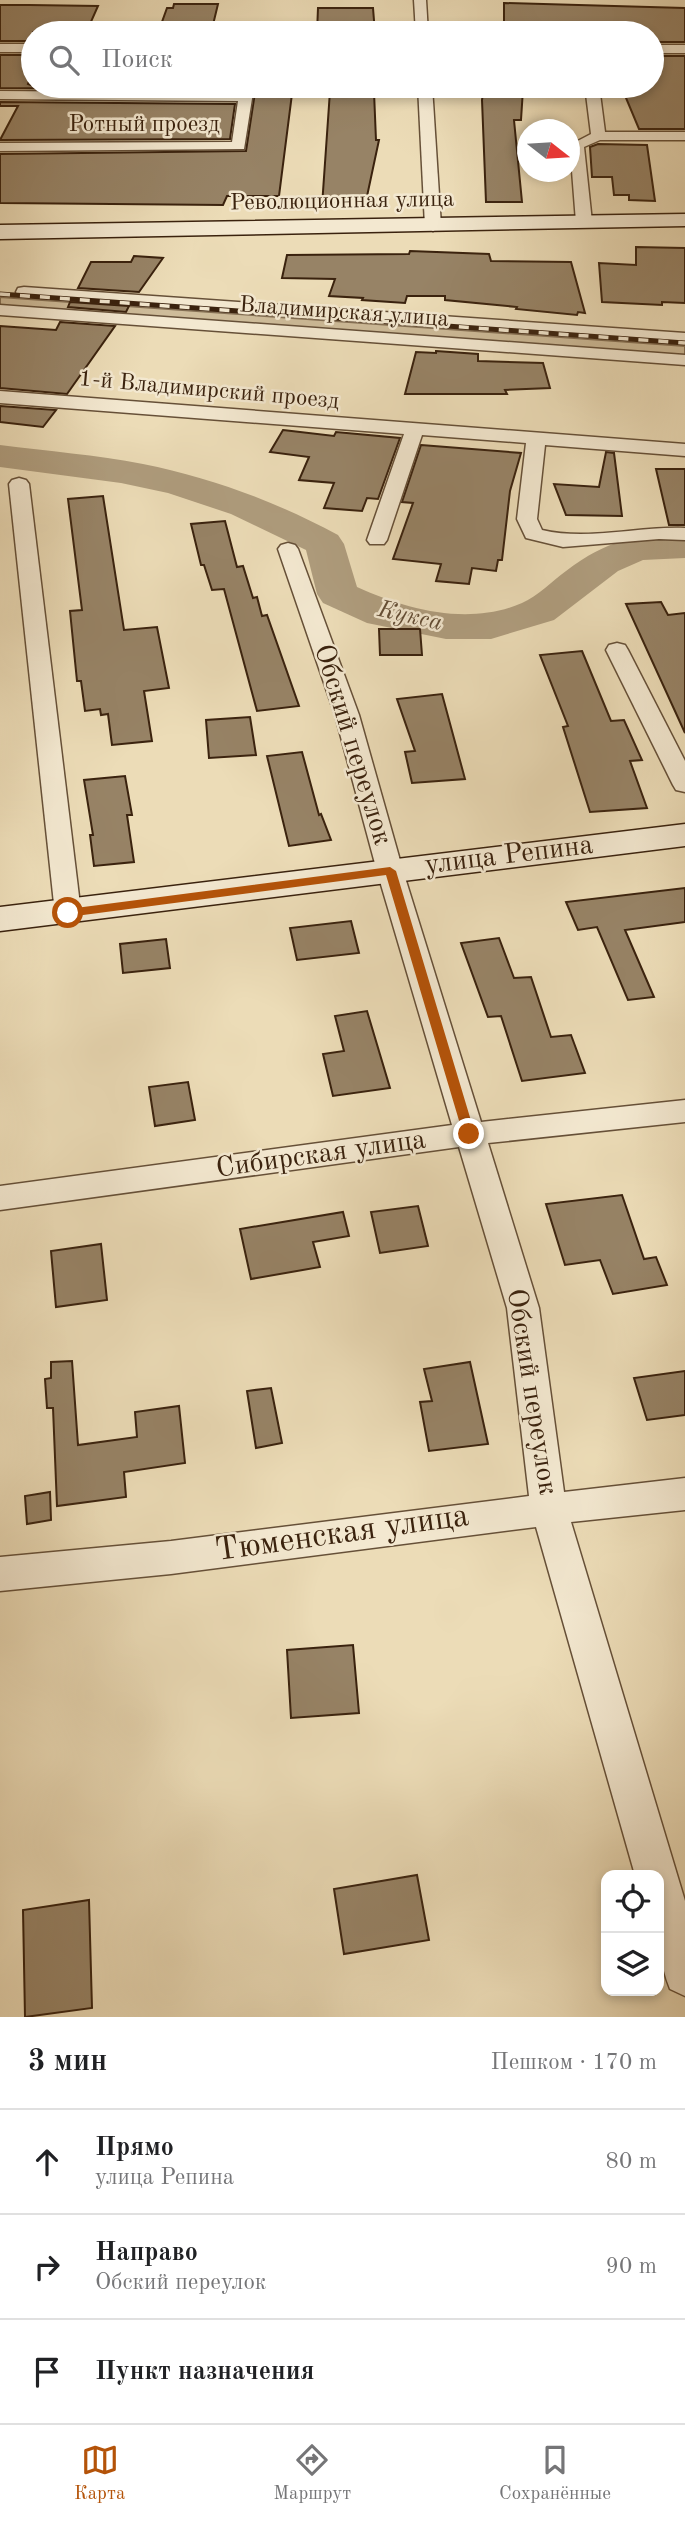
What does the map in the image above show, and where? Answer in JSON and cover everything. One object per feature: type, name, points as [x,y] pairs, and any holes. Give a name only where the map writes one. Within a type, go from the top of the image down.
[{"type":"street","points":[[420,0],[421,21]]},
{"type":"street","points":[[0,48],[21,48]]},
{"type":"street","points":[[664,49],[685,49]]},
{"type":"street","name":"Ротный проезд","points":[[0,95],[21,95]]},
{"type":"street","name":"Ротный проезд","points":[[0,147],[239,146],[245,98]]},
{"type":"street","points":[[426,98],[433,226]]},
{"type":"street","points":[[593,98],[598,136]]},
{"type":"street","points":[[584,222],[577,145],[598,136],[685,136]]},
{"type":"street","name":"Революционная улица","points":[[0,232],[685,220]]},
{"type":"street","name":"Владимирская улица","points":[[0,290],[685,338]]},
{"type":"street","name":"Владимирская улица","points":[[0,310],[685,360]]},
{"type":"street","name":"1-й Владимирский проезд","points":[[0,397],[685,450]]},
{"type":"street","points":[[377,540],[414,431]]},
{"type":"street","points":[[536,438],[527,519],[533,534],[563,541],[659,533],[685,534]]},
{"type":"street","points":[[19,484],[68,913]]},
{"type":"street","name":"Обский переулок","points":[[288,549],[346,715],[390,871],[523,1308],[548,1507],[655,1870]]},
{"type":"street","points":[[617,650],[685,785]]},
{"type":"street","name":"улица Репина","points":[[0,919],[68,913],[685,835]]},
{"type":"street","name":"Сибирская улица","points":[[0,1198],[469,1134],[685,1111]]},
{"type":"street","name":"Тюменская улица","points":[[0,1574],[87,1568],[548,1507],[685,1494]]},
{"type":"street","points":[[664,1901],[685,1974]]},
{"type":"shaded area","points":[[0,297],[685,346],[685,357],[0,306]]},
{"type":"building","points":[[504,3],[685,8],[685,42],[664,42],[664,21],[504,21]]},
{"type":"building","points":[[174,4],[218,4],[214,21],[162,21],[167,8],[173,8]]},
{"type":"building","points":[[0,5],[98,6],[91,21],[21,21],[21,41],[0,41]]},
{"type":"building","points":[[318,8],[373,8],[374,21],[317,21]]},
{"type":"building","points":[[0,55],[21,55],[21,88],[0,88]]},
{"type":"building","points":[[664,56],[685,56],[685,129],[639,129],[626,98],[664,98]]},
{"type":"building","points":[[254,98],[291,98],[279,196],[227,196],[223,205],[0,203],[0,154],[246,151]]},
{"type":"building","points":[[330,98],[374,98],[376,140],[379,140],[366,201],[346,201],[346,206],[322,206]]},
{"type":"building","points":[[482,98],[522,98],[521,119],[514,120],[517,182],[520,182],[522,202],[486,202]]},
{"type":"building","points":[[0,102],[235,104],[230,139],[0,140],[18,106],[0,106]]},
{"type":"building","points":[[598,144],[647,145],[655,201],[629,200],[629,195],[614,195],[612,177],[592,177],[590,147]]},
{"type":"building","points":[[636,247],[685,248],[685,303],[662,302],[662,305],[602,302],[599,263],[636,265]]},
{"type":"building","points":[[410,251],[489,254],[491,261],[571,262],[585,313],[578,312],[577,315],[516,309],[517,307],[445,300],[445,296],[407,296],[405,303],[362,300],[363,298],[329,296],[335,279],[282,278],[287,255],[409,254]]},
{"type":"building","points":[[134,256],[163,258],[139,292],[78,288],[91,262],[131,262]]},
{"type":"building","points":[[70,302],[129,306],[126,312],[68,307]]},
{"type":"building","points":[[60,322],[115,326],[67,394],[0,388],[0,326],[56,330]]},
{"type":"building","points":[[416,352],[478,354],[478,361],[543,363],[550,388],[505,390],[507,394],[405,394]]},
{"type":"building","points":[[0,406],[56,410],[43,427],[0,422]]},
{"type":"building","points":[[283,430],[334,436],[336,432],[400,438],[378,499],[367,498],[362,511],[324,508],[334,483],[299,480],[309,457],[270,452]]},
{"type":"building","points":[[421,445],[521,453],[510,491],[502,560],[498,560],[496,571],[472,568],[469,584],[436,581],[441,564],[393,559],[413,503],[402,502]]},
{"type":"building","points":[[606,452],[614,453],[622,516],[566,515],[554,484],[599,487]]},
{"type":"building","points":[[656,469],[685,469],[685,525],[669,525]]},
{"type":"building","points":[[103,496],[124,630],[157,627],[169,688],[144,691],[152,741],[112,745],[108,714],[101,715],[100,709],[85,711],[81,681],[77,681],[70,611],[82,610],[68,499]]},
{"type":"building","points":[[225,521],[237,567],[243,566],[253,598],[257,597],[262,616],[267,615],[299,706],[257,711],[224,589],[212,590],[204,565],[201,565],[191,524]]},
{"type":"building","points":[[661,602],[668,615],[685,613],[685,733],[626,604]]},
{"type":"building","points":[[379,629],[420,629],[422,655],[380,655]]},
{"type":"building","points":[[582,651],[611,721],[624,720],[642,760],[630,761],[647,808],[590,812],[563,727],[568,726],[540,655]]},
{"type":"building","points":[[442,694],[465,779],[412,783],[405,752],[415,751],[397,699]]},
{"type":"building","points":[[250,717],[256,755],[209,758],[206,720]]},
{"type":"building","points":[[302,752],[319,815],[321,814],[331,840],[289,846],[267,756]]},
{"type":"building","points":[[125,776],[132,815],[127,815],[134,862],[94,866],[90,835],[93,835],[84,780]]},
{"type":"building","points":[[685,888],[685,922],[625,930],[654,997],[628,1000],[597,927],[578,930],[566,902]]},
{"type":"building","points":[[351,921],[359,953],[297,960],[290,928]]},
{"type":"building","points":[[499,938],[514,978],[531,977],[551,1037],[571,1035],[585,1073],[522,1081],[501,1016],[488,1017],[461,943]]},
{"type":"building","points":[[166,939],[170,968],[123,973],[120,944]]},
{"type":"building","points":[[367,1011],[390,1088],[333,1096],[323,1054],[344,1051],[335,1016]]},
{"type":"building","points":[[188,1082],[195,1120],[155,1126],[149,1087]]},
{"type":"building","points":[[622,1195],[644,1259],[656,1257],[667,1285],[613,1294],[600,1260],[565,1265],[546,1204]]},
{"type":"building","points":[[418,1206],[428,1246],[380,1253],[371,1212]]},
{"type":"building","points":[[343,1212],[349,1236],[313,1242],[320,1267],[251,1279],[240,1229]]},
{"type":"building","points":[[101,1244],[107,1300],[56,1307],[51,1251]]},
{"type":"building","points":[[72,1361],[78,1445],[137,1437],[135,1412],[179,1406],[185,1463],[124,1472],[126,1497],[57,1506],[53,1408],[47,1408],[45,1379],[51,1378],[51,1362]]},
{"type":"building","points":[[470,1362],[488,1444],[429,1451],[420,1402],[432,1401],[424,1369]]},
{"type":"building","points":[[685,1371],[685,1415],[647,1420],[634,1378]]},
{"type":"building","points":[[271,1388],[282,1443],[256,1448],[247,1391]]},
{"type":"building","points":[[50,1492],[51,1520],[27,1524],[25,1496]]},
{"type":"building","points":[[353,1645],[359,1713],[291,1718],[287,1650]]},
{"type":"building","points":[[417,1875],[429,1940],[344,1954],[334,1889]]},
{"type":"building","points":[[89,1900],[92,2008],[25,2017],[23,1910]]},
{"type":"waterway","name":"Кукса","points":[[0,456],[160,479],[245,506],[324,544],[338,594],[382,614],[446,626],[491,626],[539,611],[604,562],[636,548],[685,546]]},
{"type":"railway","points":[[0,294],[685,343]]},
{"type":"route","points":[[68,913],[390,871],[469,1134]]}]
